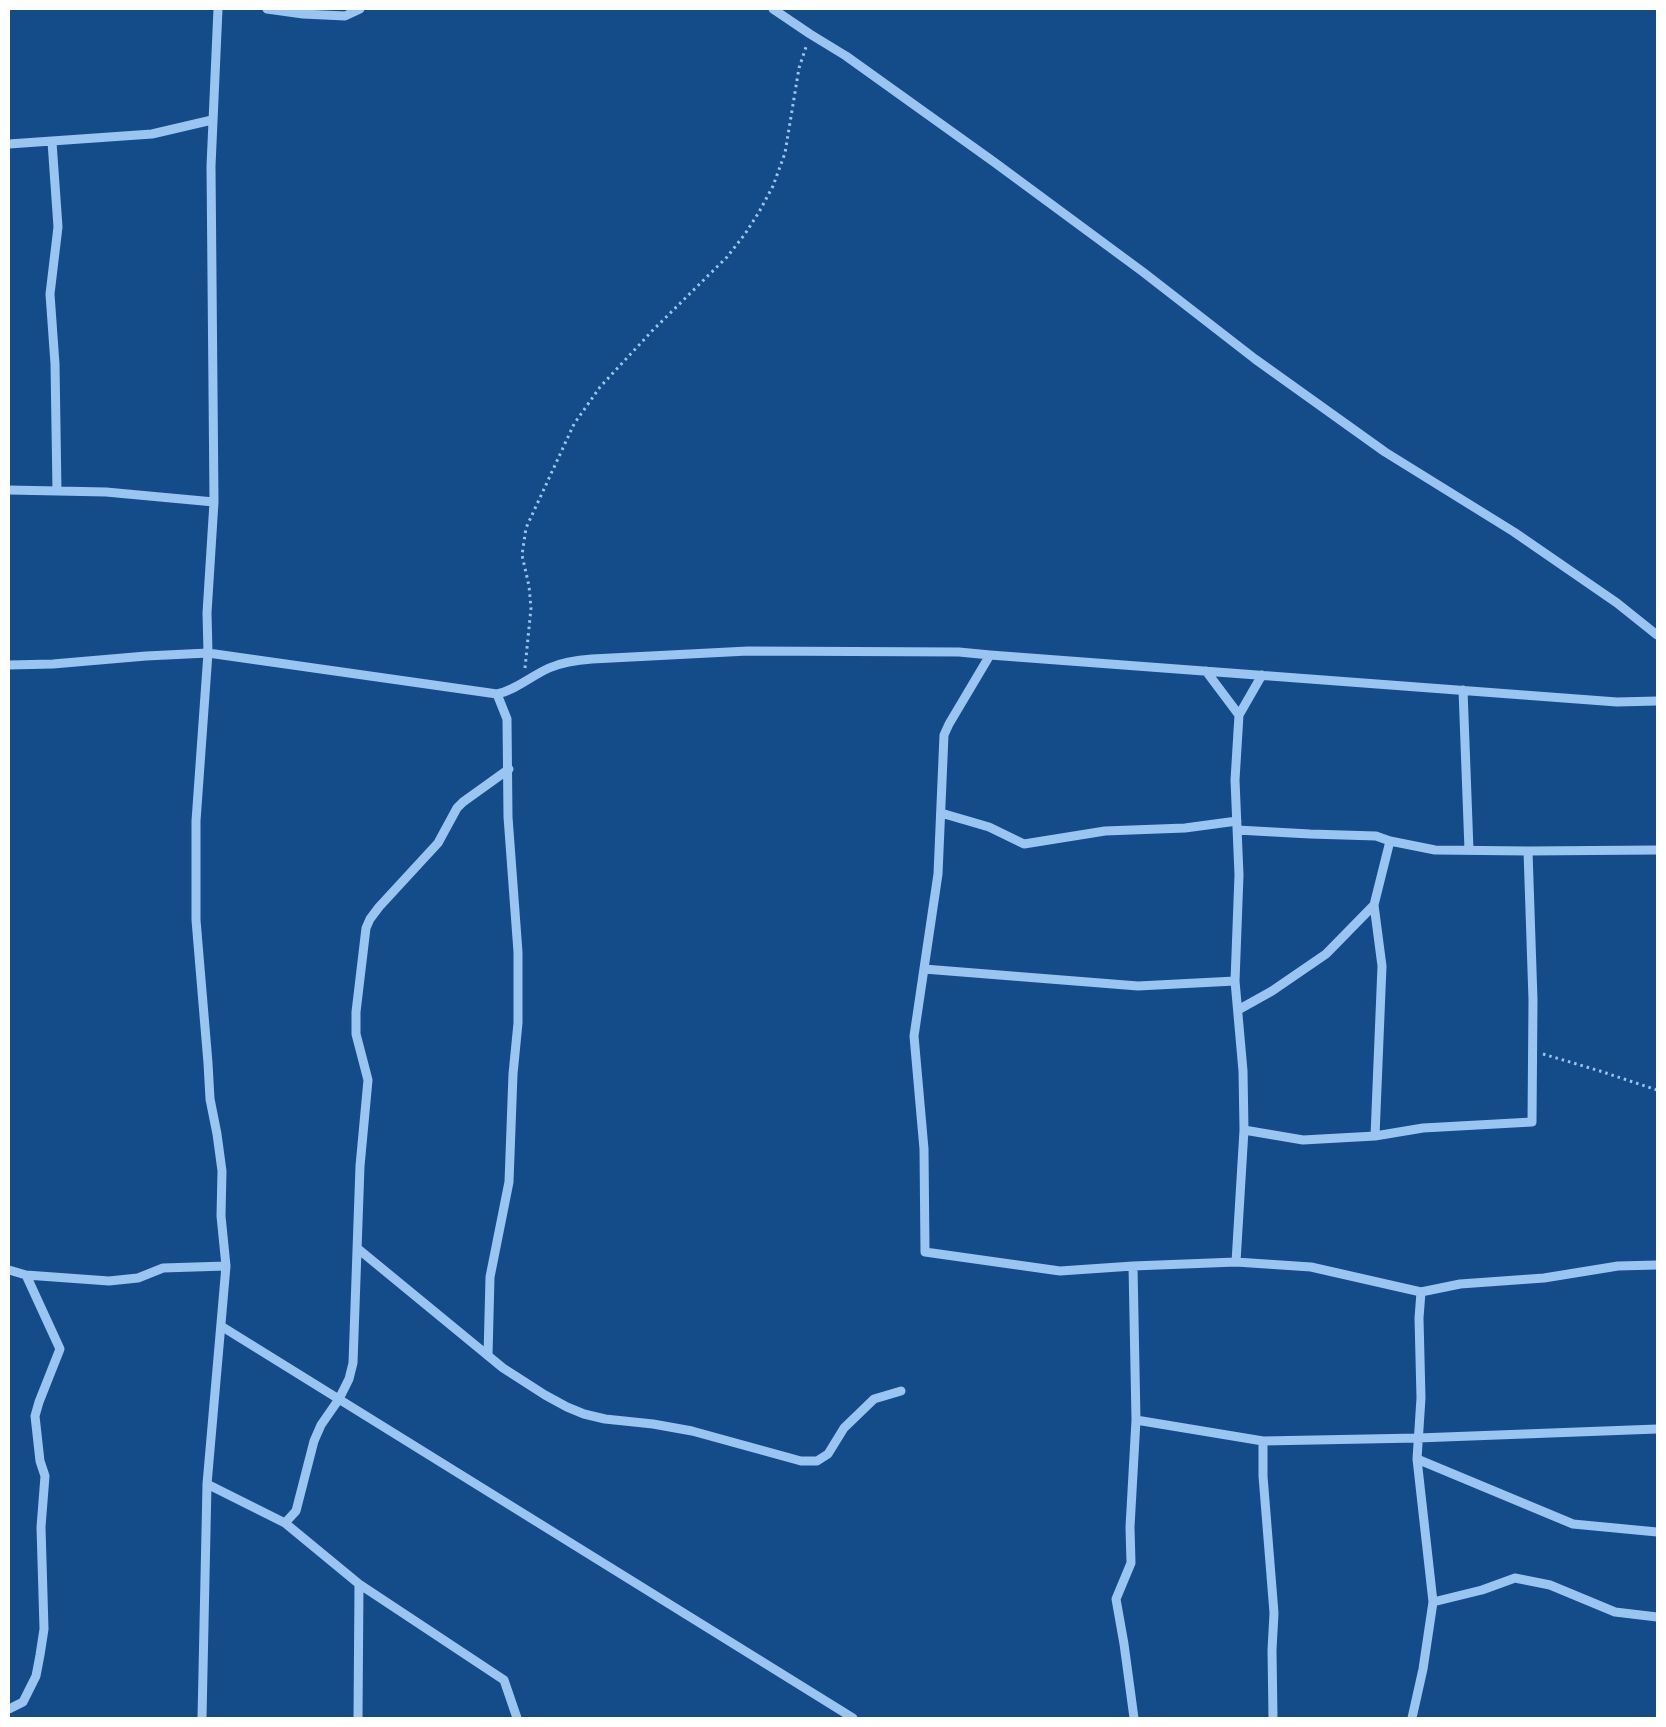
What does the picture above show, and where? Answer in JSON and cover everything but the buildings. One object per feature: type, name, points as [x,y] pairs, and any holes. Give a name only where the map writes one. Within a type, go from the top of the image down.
[{"type":"street","points":[[202,1718],[207,1484],[226,1266],[221,1216],[222,1171],[210,1099],[196,920],[196,821],[208,653],[207,613],[214,502],[211,176],[218,9]]},
{"type":"street","points":[[267,9],[304,14],[344,16],[360,9]]},
{"type":"street","points":[[773,9],[846,56],[994,162],[1135,266],[1255,359],[1385,452],[1514,532],[1617,603],[1657,635]]},
{"type":"street","points":[[9,144],[152,134],[212,120]]},
{"type":"street","points":[[52,142],[58,227],[50,294],[55,364],[57,491]]},
{"type":"street","points":[[9,490],[106,492],[214,502]]},
{"type":"street","points":[[9,665],[52,664],[208,653],[497,694],[507,692],[550,668],[571,661],[592,658],[748,651],[959,652],[990,656],[1617,702],[1657,701]]},
{"type":"street","points":[[990,656],[944,735],[938,874],[914,1036],[924,1149],[925,1252],[1060,1271],[1236,1262],[1311,1267],[1421,1292],[1460,1284],[1544,1278],[1618,1266],[1657,1265]]},
{"type":"street","points":[[1206,671],[1239,715]]},
{"type":"street","points":[[1236,1262],[1244,1130],[1243,1071],[1235,982],[1240,874],[1234,780],[1239,715],[1262,675]]},
{"type":"street","points":[[1463,690],[1469,850]]},
{"type":"street","points":[[488,1356],[490,1277],[509,1182],[512,1084],[518,1023],[518,952],[508,817],[507,719],[497,694]]},
{"type":"street","points":[[285,1523],[296,1511],[320,1425],[339,1399],[350,1379],[353,1363],[360,1166],[368,1080],[356,1034],[356,1012],[366,928],[379,907],[438,843],[457,808],[509,769]]},
{"type":"street","points":[[941,813],[989,827],[1024,844],[1105,831],[1237,825],[1310,834],[1376,836],[1390,841],[1435,850],[1657,850]]},
{"type":"street","points":[[1374,1136],[1382,966],[1374,905],[1390,841]]},
{"type":"street","points":[[1244,1130],[1303,1140],[1374,1136],[1423,1128],[1532,1122],[1533,1000],[1528,851]]},
{"type":"street","points":[[1238,1010],[1272,991],[1326,954],[1374,905]]},
{"type":"street","points":[[924,969],[1138,986],[1235,982]]},
{"type":"street","points":[[357,1248],[503,1368],[544,1395],[584,1414],[606,1419],[653,1424],[692,1431],[801,1461],[817,1461],[828,1454],[844,1428],[874,1399],[901,1391]]},
{"type":"street","points":[[9,1270],[26,1275],[109,1281],[138,1278],[163,1268],[226,1266]]},
{"type":"street","points":[[1133,1266],[1136,1420],[1130,1526],[1131,1563],[1116,1599],[1134,1718]]},
{"type":"street","points":[[9,1709],[23,1702],[36,1676],[44,1629],[40,1552],[45,1476],[40,1462],[35,1416],[60,1349],[26,1275]]},
{"type":"street","points":[[1412,1718],[1423,1669],[1433,1602],[1417,1459],[1421,1398],[1419,1318],[1421,1292]]},
{"type":"street","points":[[221,1326],[853,1718]]},
{"type":"street","points":[[1136,1420],[1263,1441],[1418,1438],[1657,1429]]},
{"type":"street","points":[[1263,1441],[1263,1476],[1274,1613],[1272,1718]]},
{"type":"street","points":[[1417,1459],[1573,1524],[1657,1532]]},
{"type":"street","points":[[207,1484],[285,1523],[359,1584],[504,1680],[516,1718]]},
{"type":"street","points":[[1433,1602],[1482,1590],[1515,1578],[1550,1585],[1615,1612],[1657,1617]]},
{"type":"street","points":[[358,1718],[359,1584]]},
{"type":"path","points":[[524,681],[531,608],[522,555],[526,528],[574,424],[595,395],[652,331],[727,257],[746,234],[759,212],[773,186],[785,153],[799,68],[810,34]]},
{"type":"path","points":[[1532,1051],[1657,1090]]}]
